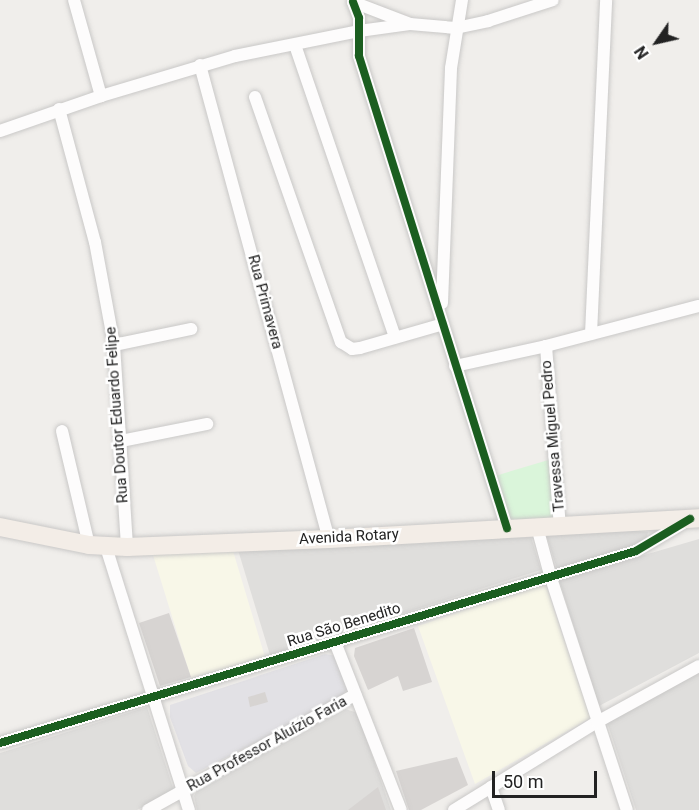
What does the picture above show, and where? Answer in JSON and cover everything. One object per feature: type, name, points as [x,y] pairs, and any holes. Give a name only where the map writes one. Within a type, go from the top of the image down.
[{"type":"main road","name":"Avenida Rotary","points":[[0,527],[97,546],[127,547],[329,539],[694,519]]},
{"type":"street","points":[[74,0],[101,96]]},
{"type":"street","points":[[0,131],[200,65],[359,31],[410,24],[456,28],[553,0]]},
{"type":"street","points":[[591,334],[606,0]]},
{"type":"street","points":[[351,1],[410,24]]},
{"type":"street","points":[[351,1],[358,9],[359,56],[507,528]]},
{"type":"street","points":[[442,318],[451,79],[456,28],[463,1]]},
{"type":"street","points":[[295,45],[395,337]]},
{"type":"street","name":"Rua Primavera","points":[[200,65],[329,539]]},
{"type":"street","points":[[255,97],[341,342],[352,349],[395,337],[442,318]]},
{"type":"street","name":"Rua Doutor Eduardo Felipe","points":[[59,110],[95,242],[114,345],[127,547]]},
{"type":"street","points":[[455,366],[546,346],[699,306]]},
{"type":"street","points":[[114,345],[191,329]]},
{"type":"street","name":"Travessa Miguel Pedro","points":[[546,346],[560,526]]},
{"type":"street","points":[[121,441],[207,424]]},
{"type":"street","points":[[62,431],[97,546],[154,696],[189,810]]},
{"type":"street","name":"Rua São Benedito","points":[[0,743],[550,575],[636,551],[694,519]]},
{"type":"street","points":[[537,527],[550,575],[627,810]]},
{"type":"street","points":[[335,642],[400,810]]},
{"type":"street","points":[[454,810],[597,722],[699,666]]},
{"type":"street","name":"Rua Professor Aluízio Faria","points":[[148,810],[355,695]]},
{"type":"street","points":[[491,787],[499,810]]},
{"type":"shaded area","points":[[544,528],[648,532],[645,543],[557,569]]},
{"type":"shaded area","points":[[531,537],[541,570],[270,655],[238,550]]},
{"type":"shaded area","points":[[699,539],[699,653],[599,706],[559,580]]},
{"type":"shaded area","points":[[233,551],[265,657],[191,678],[153,555]]},
{"type":"shaded area","points":[[545,583],[590,718],[475,784],[418,626]]},
{"type":"shaded area","points":[[325,654],[337,656],[348,688],[339,700],[196,773],[188,766],[170,717],[170,705]]},
{"type":"shaded area","points":[[699,673],[699,810],[636,810],[607,722]]},
{"type":"shaded area","points":[[147,707],[174,791],[137,810],[0,810],[0,753]]},
{"type":"shaded area","points":[[345,709],[355,712],[359,717],[391,810],[197,810],[194,796],[198,788]]},
{"type":"green space","points":[[555,458],[558,525],[512,527],[495,476]]},
{"type":"building","points":[[169,613],[191,677],[160,686],[139,623]]},
{"type":"building","points":[[414,628],[432,682],[403,691],[398,676],[368,690],[354,656],[355,648]]},
{"type":"building","points":[[265,692],[268,702],[250,707],[248,697]]},
{"type":"building","points":[[457,757],[468,785],[421,810],[409,810],[396,771]]},
{"type":"building","points":[[378,787],[386,810],[348,810]]},
{"type":"cycle path","points":[[353,2],[359,18],[359,56],[507,528]]},
{"type":"cycle path","points":[[0,743],[636,551],[690,519]]}]
